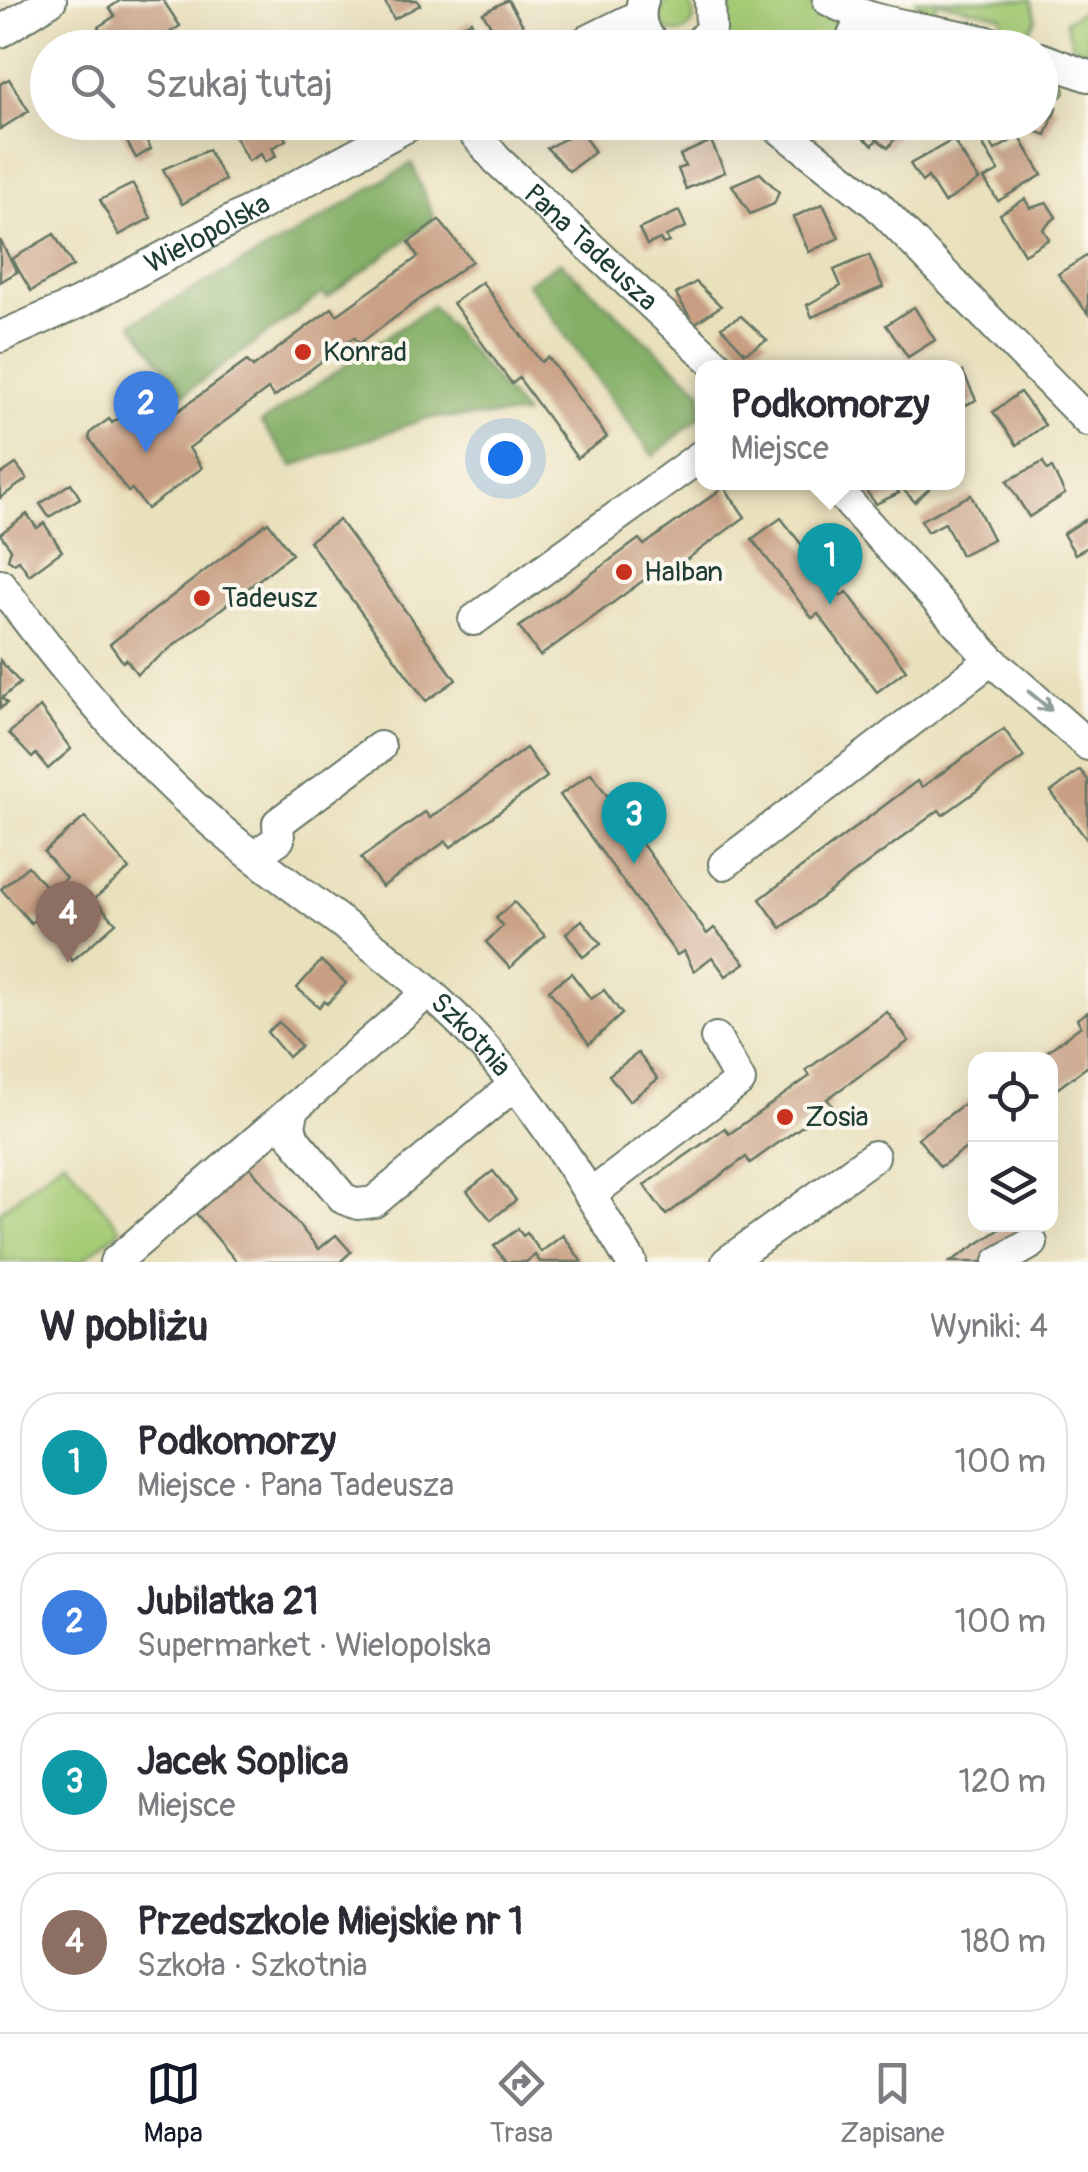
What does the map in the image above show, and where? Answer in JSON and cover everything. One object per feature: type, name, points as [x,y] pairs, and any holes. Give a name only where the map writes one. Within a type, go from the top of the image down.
[{"type":"street","points":[[0,32],[51,0]]},
{"type":"street","points":[[828,0],[862,16],[944,30]]},
{"type":"street","points":[[709,30],[712,1]]},
{"type":"street","points":[[856,30],[862,16]]},
{"type":"street","points":[[1058,65],[1088,76]]},
{"type":"street","name":"Wielopolska","points":[[0,337],[78,303],[381,140]]},
{"type":"street","name":"Pana Tadeusza","points":[[480,140],[496,160],[711,360]]},
{"type":"street","points":[[798,140],[876,204],[1088,421]]},
{"type":"street","points":[[474,620],[695,460]]},
{"type":"street","points":[[837,490],[991,660],[1088,745]]},
{"type":"street","name":"Szkotnia","points":[[2,592],[93,704],[158,774],[427,993],[492,1056],[590,1195],[631,1262]]},
{"type":"street","points":[[724,864],[991,660]]},
{"type":"street","points":[[254,856],[279,839],[278,823],[380,747]]},
{"type":"street","points":[[115,1262],[427,993]]},
{"type":"street","points":[[590,1195],[740,1081],[716,1038]]},
{"type":"street","points":[[294,1108],[290,1126],[294,1139],[344,1198],[358,1204],[374,1202],[513,1086]]},
{"type":"street","points":[[728,1262],[874,1156]]},
{"type":"street","points":[[999,1262],[1032,1243]]},
{"type":"green space","points":[[670,0],[684,0],[693,9],[693,23],[686,30],[668,30],[661,23],[661,9]]},
{"type":"green space","points":[[735,0],[802,0],[843,27],[725,30],[725,17]]},
{"type":"green space","points":[[916,0],[1031,0],[1036,19],[1030,29],[1003,30],[1002,16],[937,1],[933,13],[928,14]]},
{"type":"green space","points":[[1088,8],[1088,54],[1072,43],[1065,21]]},
{"type":"green space","points":[[412,163],[434,219],[327,298],[323,293],[184,394],[132,323],[303,230]]},
{"type":"green space","points":[[560,262],[695,385],[695,421],[653,456],[527,283]]},
{"type":"green space","points":[[432,306],[525,415],[427,418],[293,466],[261,423]]},
{"type":"green space","points":[[64,1159],[121,1229],[80,1262],[0,1262],[0,1211]]},
{"type":"building","points":[[121,0],[163,0],[180,26],[174,30],[100,30],[98,27],[115,16],[109,8]]},
{"type":"building","points":[[384,0],[417,0],[420,5],[394,19]]},
{"type":"building","points":[[508,0],[524,27],[493,30],[483,13]]},
{"type":"building","points":[[471,21],[476,30],[455,30]]},
{"type":"building","points":[[9,79],[29,111],[0,129],[0,84]]},
{"type":"building","points":[[126,140],[146,140],[151,149],[136,158]]},
{"type":"building","points":[[237,140],[286,140],[272,148],[276,156],[265,162],[261,154],[248,161]]},
{"type":"building","points":[[563,140],[586,140],[595,152],[569,171],[547,148]]},
{"type":"building","points":[[878,140],[894,140],[888,148]]},
{"type":"building","points":[[953,140],[979,180],[944,203],[928,177],[922,182],[910,164]]},
{"type":"building","points":[[1012,140],[1021,140],[1042,175],[998,201],[984,179],[999,171],[983,145],[989,141],[995,150]]},
{"type":"building","points":[[711,141],[725,172],[686,189],[678,169],[685,166],[680,155]]},
{"type":"building","points":[[208,150],[225,180],[182,204],[163,169]]},
{"type":"building","points":[[760,173],[779,192],[774,204],[750,214],[732,185]]},
{"type":"building","points":[[133,184],[151,218],[119,235],[100,200]]},
{"type":"building","points":[[1025,199],[1030,208],[1047,203],[1056,217],[1043,229],[1049,239],[1024,254],[1000,214]]},
{"type":"building","points":[[823,204],[839,238],[809,252],[793,217]]},
{"type":"building","points":[[679,211],[686,227],[666,236],[669,242],[663,244],[660,239],[647,245],[639,229]]},
{"type":"building","points":[[439,220],[472,261],[359,344],[354,337],[274,397],[268,389],[189,448],[202,468],[147,509],[132,489],[128,492],[89,438],[91,432],[109,419],[112,423],[150,395],[167,419],[247,361],[253,367],[332,308],[337,315],[418,257],[409,242]]},
{"type":"building","points":[[54,234],[73,266],[31,291],[12,259]]},
{"type":"building","points":[[0,240],[17,272],[0,282]]},
{"type":"building","points":[[869,255],[883,287],[812,317],[807,305],[841,286],[834,270]]},
{"type":"building","points":[[1088,255],[1088,314],[1058,274]]},
{"type":"building","points":[[482,282],[541,362],[548,357],[607,437],[577,458],[519,378],[512,384],[453,303]]},
{"type":"building","points":[[696,282],[721,306],[694,324],[676,294]]},
{"type":"building","points":[[914,307],[935,340],[908,357],[886,325]]},
{"type":"building","points":[[741,316],[767,340],[745,353],[721,327]]},
{"type":"building","points":[[965,376],[976,400],[965,406]]},
{"type":"building","points":[[1020,392],[1045,425],[1017,445],[993,412]]},
{"type":"building","points":[[1043,462],[1047,470],[1052,468],[1065,494],[1029,517],[1007,481]]},
{"type":"building","points":[[16,464],[27,479],[0,498],[0,475]]},
{"type":"building","points":[[71,483],[80,498],[49,517],[40,504]]},
{"type":"building","name":"Halban","points":[[720,490],[726,490],[745,517],[664,576],[659,569],[540,656],[519,627],[639,539],[644,545]]},
{"type":"building","points":[[865,490],[899,493],[876,504]]},
{"type":"building","points":[[904,490],[928,490],[915,502]]},
{"type":"building","points":[[971,495],[993,539],[961,555],[945,523],[927,532],[921,520]]},
{"type":"building","points":[[27,514],[37,528],[44,523],[62,551],[29,575],[19,560],[14,563],[8,559],[11,549],[0,534]]},
{"type":"building","points":[[781,518],[841,596],[847,592],[906,670],[877,692],[818,614],[812,618],[752,539]]},
{"type":"building","points":[[1088,518],[1088,547],[1075,554],[1063,534]]},
{"type":"building","points":[[339,520],[456,680],[426,701],[309,541]]},
{"type":"building","name":"Tadeusz","points":[[268,522],[292,554],[137,674],[126,659],[123,662],[110,644]]},
{"type":"building","points":[[0,660],[20,683],[2,698],[7,703],[0,709]]},
{"type":"building","points":[[40,707],[71,749],[48,769],[9,733]]},
{"type":"building","points":[[1004,729],[1024,757],[943,815],[939,810],[781,928],[760,899],[917,781],[922,787]]},
{"type":"building","points":[[526,748],[547,777],[451,847],[446,841],[382,887],[361,858],[425,812],[430,818]]},
{"type":"building","points":[[1080,770],[1088,780],[1088,841],[1051,792]]},
{"type":"building","points":[[591,773],[707,934],[714,928],[745,963],[726,976],[712,957],[694,971],[684,951],[677,955],[560,795]]},
{"type":"building","points":[[85,817],[129,869],[94,899],[116,923],[72,961],[39,917],[31,923],[1,889],[28,866],[50,892],[66,878],[44,852]]},
{"type":"building","points":[[514,902],[545,936],[510,968],[486,942],[503,926],[496,918]]},
{"type":"building","points":[[582,920],[601,944],[583,957],[566,933]]},
{"type":"building","points":[[321,961],[346,983],[327,1004],[324,1001],[319,1007],[297,988]]},
{"type":"building","points":[[571,973],[591,999],[604,990],[622,1014],[589,1044],[549,990]]},
{"type":"building","name":"Zosia","points":[[887,1012],[909,1041],[827,1099],[832,1105],[750,1163],[746,1157],[666,1215],[644,1185],[725,1128],[729,1134],[810,1076],[806,1070]]},
{"type":"building","points":[[1088,1012],[1088,1066],[1058,1088],[1058,1052],[1047,1052],[1081,1026],[1077,1019]]},
{"type":"building","points":[[279,1022],[301,1046],[288,1057],[267,1032]]},
{"type":"building","points":[[638,1053],[658,1079],[629,1101],[609,1075]]},
{"type":"building","points":[[968,1101],[968,1147],[940,1167],[918,1138]]},
{"type":"building","points":[[248,1165],[319,1249],[336,1235],[351,1252],[340,1262],[237,1262],[194,1211]]},
{"type":"building","points":[[493,1171],[516,1200],[491,1220],[467,1191]]},
{"type":"building","points":[[518,1229],[523,1236],[527,1233],[541,1252],[563,1235],[582,1262],[540,1262],[535,1255],[526,1262],[506,1262],[494,1246]]},
{"type":"building","points":[[996,1232],[1030,1232],[984,1262],[950,1262]]},
{"type":"place","name":"Konrad","points":[[303,352]]},
{"type":"place","name":"Jubilatka 21","points":[[146,453]]},
{"type":"place","name":"Halban","points":[[624,572]]},
{"type":"place","name":"Tadeusz","points":[[202,598]]},
{"type":"place","name":"Podkomorzy","points":[[830,605]]},
{"type":"place","name":"Jacek Soplica","points":[[634,864]]},
{"type":"place","name":"Przedszkole Miejskie nr 1","points":[[68,963]]},
{"type":"place","name":"Zosia","points":[[785,1117]]}]
